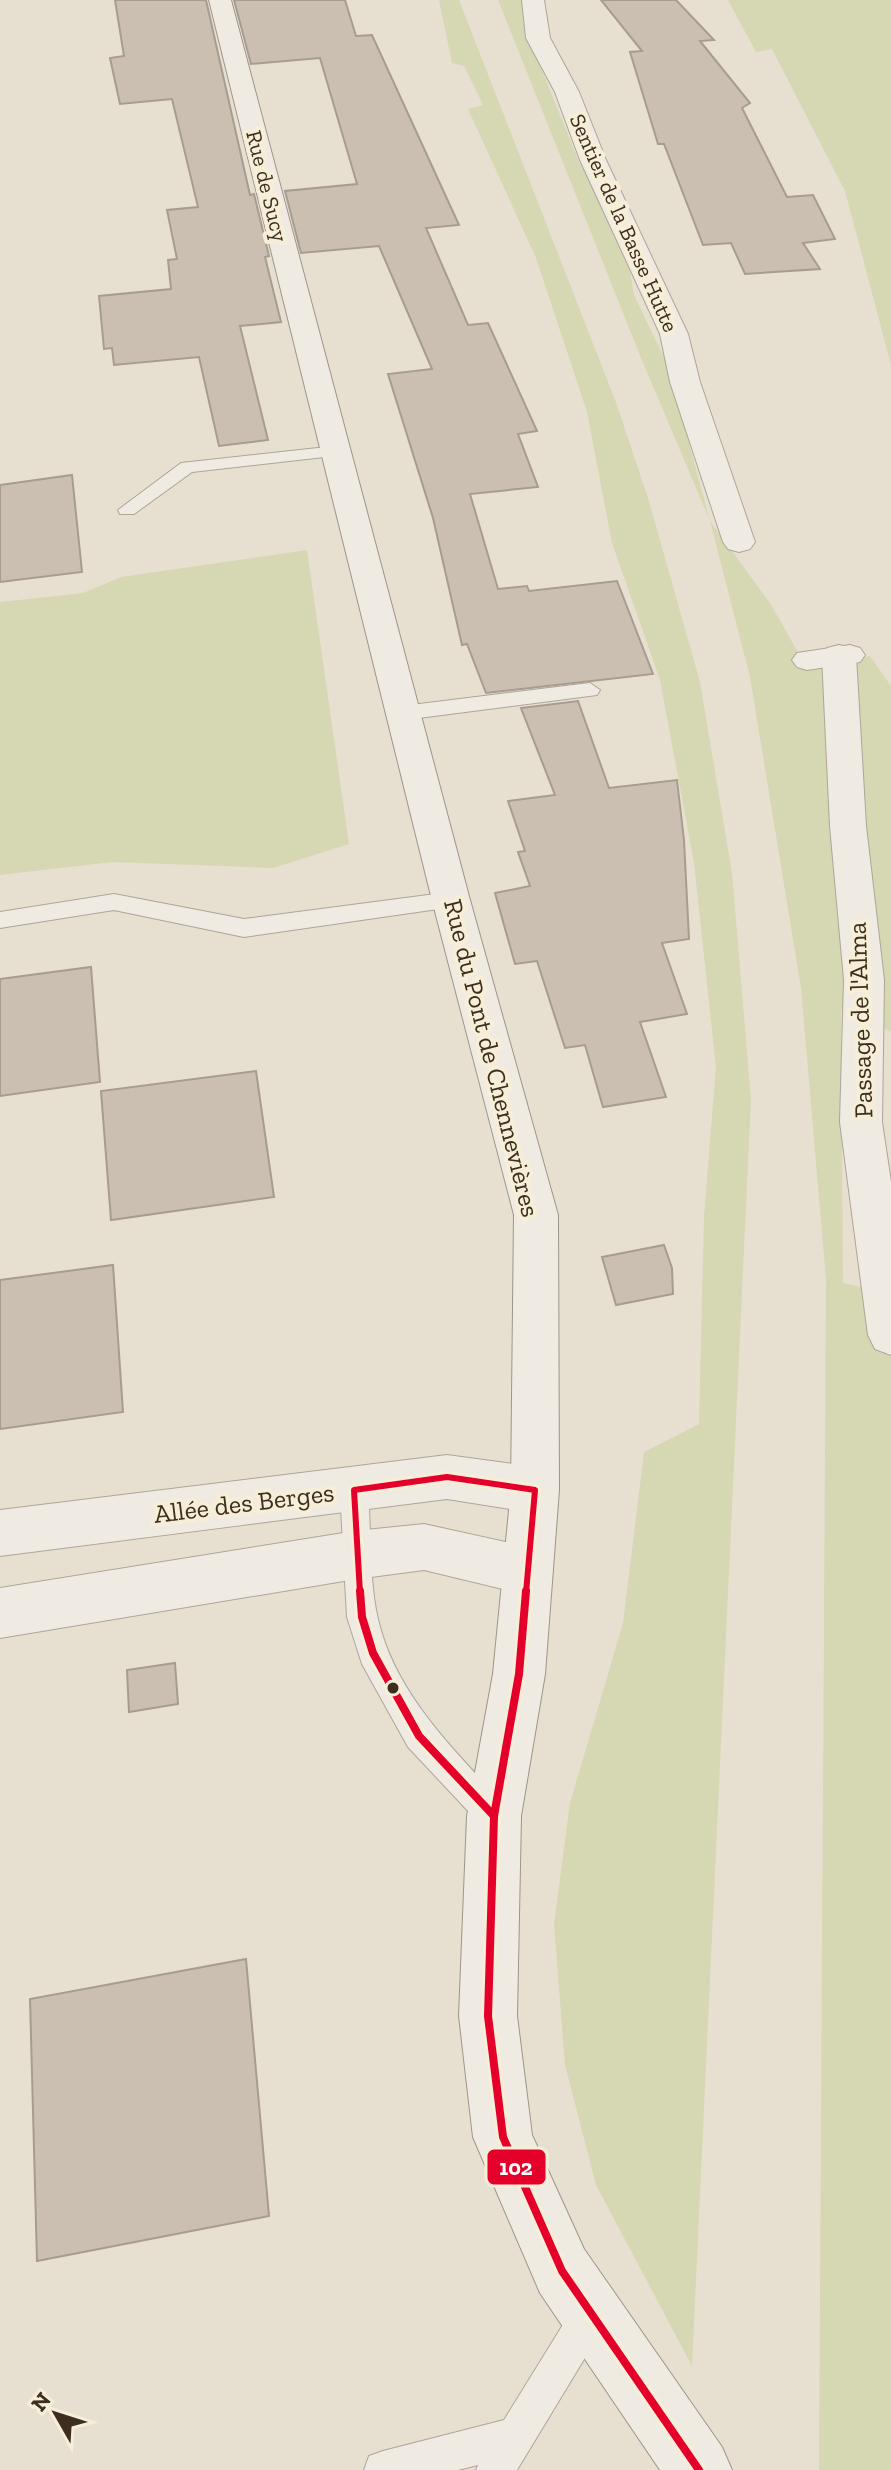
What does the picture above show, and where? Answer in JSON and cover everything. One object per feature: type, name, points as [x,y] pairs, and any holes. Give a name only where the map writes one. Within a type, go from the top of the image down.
[{"type":"main road","name":"Rue de Sucy","points":[[220,0],[315,372]]},
{"type":"main road","name":"Sentier de la Basse Hutte","points":[[533,0],[538,38],[567,92],[593,160],[674,334],[685,382],[739,542]]},
{"type":"main road","name":"Rue du Pont de Chennevières","points":[[315,372],[536,1215],[535,1490],[519,1674],[494,1816],[488,2016],[503,2137],[562,2271],[699,2470]]},
{"type":"main road","name":"Passage de l'Alma","points":[[824,657],[848,826],[864,980],[861,1122],[891,1335]]},
{"type":"main road","name":"Allée des Berges","points":[[0,1533],[447,1477],[535,1490]]},
{"type":"main road","points":[[0,1613],[356,1555],[424,1547],[528,1571]]},
{"type":"lane","points":[[127,510],[187,467],[336,451]]},
{"type":"lane","points":[[403,713],[590,690]]},
{"type":"lane","points":[[0,920],[114,902],[244,928],[451,900]]},
{"type":"lane","points":[[354,1490],[362,1617],[373,1653],[419,1736],[494,1816]]},
{"type":"lane","points":[[495,2470],[590,2315]]},
{"type":"lane","points":[[383,2470],[516,2436]]},
{"type":"green space","points":[[439,0],[459,0],[617,405],[648,498],[700,682],[732,873],[751,1099],[692,2366],[596,2185],[565,2065],[554,1924],[570,1803],[623,1623],[644,1452],[699,1424],[704,1216],[716,1067],[694,863],[660,680],[612,543],[587,412],[536,258],[468,109],[483,105],[464,66],[452,63]]},
{"type":"green space","points":[[498,0],[523,0],[524,26],[580,164],[614,216],[627,254],[634,295],[668,366],[710,521],[641,358]]},
{"type":"green space","points":[[728,0],[891,0],[891,365],[845,191],[772,49],[756,52]]},
{"type":"green space","points":[[710,521],[772,606],[806,667],[870,656],[891,686],[891,1032],[841,1009],[843,1283],[891,1294],[891,2470],[819,2470],[826,1279],[801,988],[750,677]]},
{"type":"green space","points":[[307,550],[349,844],[273,868],[112,862],[0,875],[0,602],[83,593],[121,577]]},
{"type":"building","points":[[115,0],[206,0],[250,195],[254,194],[269,256],[265,257],[281,322],[240,326],[268,440],[219,446],[199,357],[114,365],[112,348],[104,349],[99,296],[171,289],[168,260],[177,259],[167,210],[198,207],[172,99],[120,104],[110,58],[124,56]]},
{"type":"building","points":[[234,0],[345,0],[356,36],[372,35],[459,225],[426,228],[468,325],[488,323],[537,431],[518,434],[538,487],[470,494],[498,589],[527,586],[529,591],[617,581],[653,674],[486,693],[467,644],[462,645],[433,518],[388,374],[432,369],[379,246],[301,253],[285,191],[357,184],[320,58],[251,64]]},
{"type":"building","points":[[601,0],[676,0],[714,40],[700,41],[750,103],[742,108],[787,197],[813,195],[835,239],[803,243],[820,269],[745,274],[731,243],[703,245],[664,144],[658,144],[630,52],[642,51]]},
{"type":"building","points":[[72,475],[82,572],[0,582],[0,485]]},
{"type":"building","points":[[578,701],[609,788],[677,780],[684,840],[689,939],[662,943],[687,1014],[640,1022],[666,1097],[603,1107],[585,1045],[565,1048],[537,961],[515,964],[495,893],[530,886],[518,852],[525,851],[508,801],[555,795],[521,708]]},
{"type":"building","points":[[91,967],[100,1082],[0,1096],[0,979]]},
{"type":"building","points":[[256,1071],[274,1197],[111,1220],[101,1091]]},
{"type":"building","points":[[664,1245],[672,1268],[673,1294],[616,1305],[602,1257]]},
{"type":"building","points":[[113,1265],[123,1412],[0,1429],[0,1280]]},
{"type":"building","points":[[175,1663],[178,1704],[129,1712],[127,1670]]},
{"type":"building","points":[[246,1959],[269,2216],[37,2261],[30,1999]]},
{"type":"transit line","name":"102","points":[[447,1477],[535,1490],[519,1674],[494,1816],[419,1736],[373,1653],[362,1617],[354,1490],[447,1477]]},
{"type":"transit line","name":"102","points":[[494,1816],[488,2016],[503,2137],[562,2271],[699,2470]]}]
